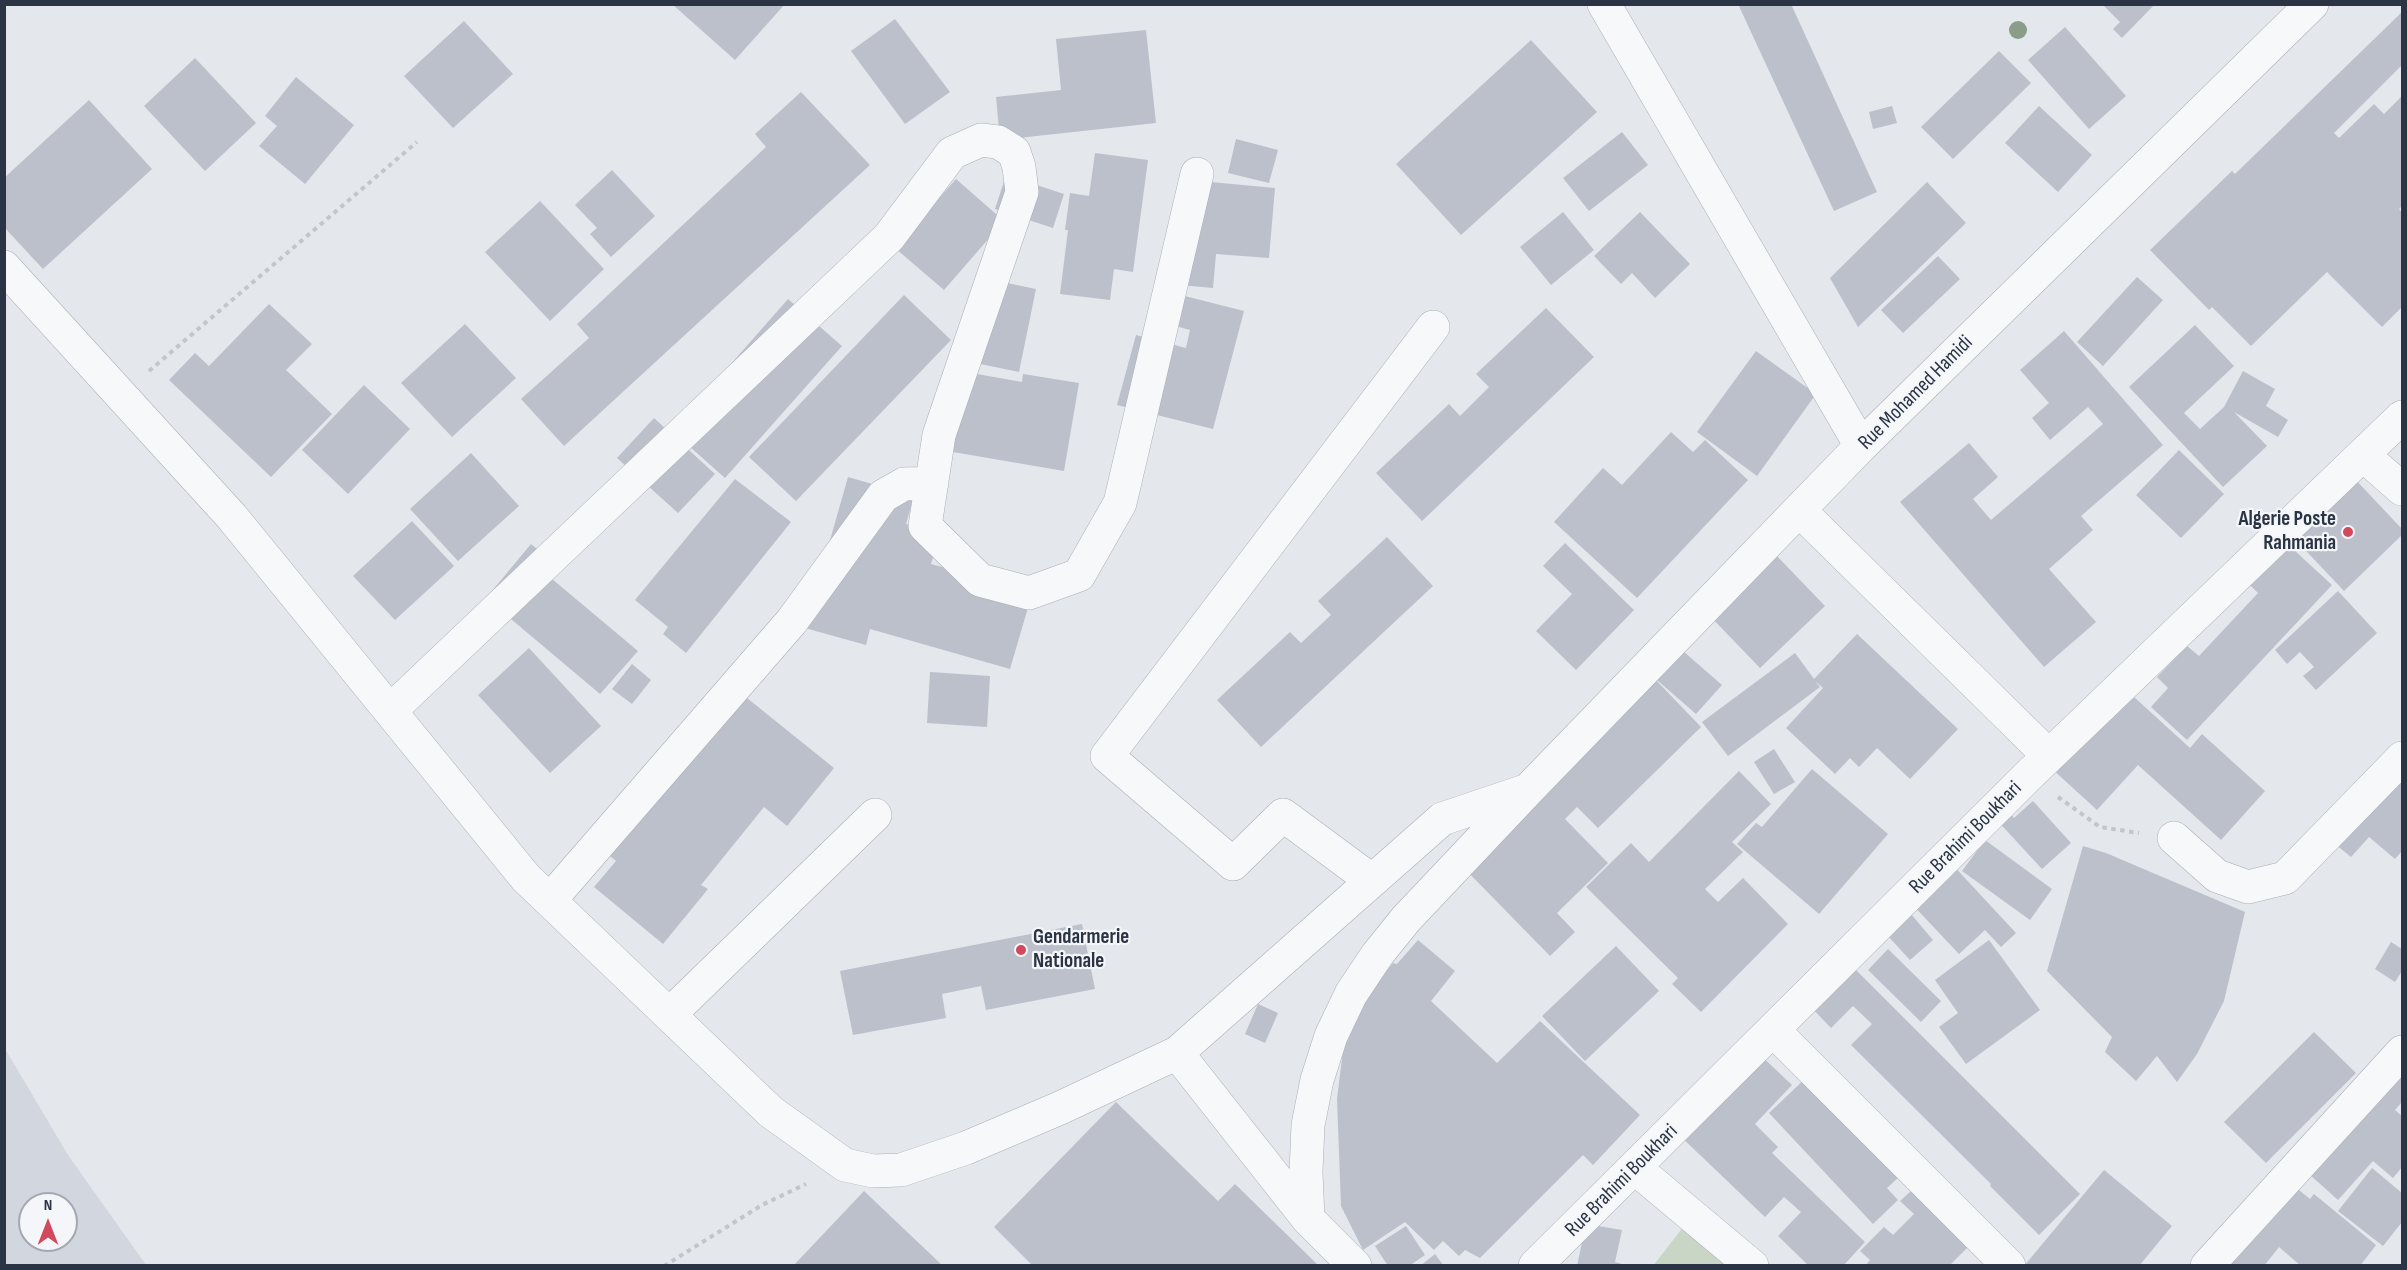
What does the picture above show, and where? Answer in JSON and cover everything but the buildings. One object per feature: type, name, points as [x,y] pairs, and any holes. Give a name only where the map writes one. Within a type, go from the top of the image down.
[{"type":"street","points":[[1604,4],[1861,446]]},
{"type":"street","name":"Rue Mohamed Hamidi","points":[[1308,1219],[1305,1172],[1308,1125],[1317,1080],[1331,1036],[1351,994],[1377,955],[1406,920],[1528,790],[1861,446],[2312,4]]},
{"type":"street","points":[[390,711],[889,237],[952,153],[981,140],[998,142],[1014,152],[1019,167],[1022,192],[939,435],[925,526],[980,580],[1029,593],[1079,576],[1120,503],[1197,174]]},
{"type":"street","points":[[4,267],[232,516],[526,878],[771,1112],[845,1165],[873,1171],[901,1170],[966,1148],[1060,1108],[1177,1053],[1442,819],[1528,790]]},
{"type":"street","points":[[1371,880],[1283,815],[1233,864],[1107,756],[1433,327]]},
{"type":"street","name":"Rue Brahimi Boukhari","points":[[1535,1266],[1774,1031],[2038,766],[2403,417]]},
{"type":"street","points":[[2363,455],[2403,489]]},
{"type":"street","points":[[550,900],[792,621],[883,496],[904,484],[932,483]]},
{"type":"street","points":[[1800,511],[2038,766]]},
{"type":"street","points":[[2174,838],[2217,876],[2248,887],[2285,878],[2403,758]]},
{"type":"street","points":[[669,1015],[875,815]]},
{"type":"street","points":[[1774,1031],[2009,1266]]},
{"type":"street","points":[[2207,1266],[2403,1052]]},
{"type":"street","points":[[1177,1053],[1308,1219],[1355,1266]]},
{"type":"street","points":[[1635,1168],[1752,1266]]},
{"type":"path","points":[[121,395],[417,142]]},
{"type":"path","points":[[2038,766],[2100,827],[2174,838]]},
{"type":"path","points":[[664,1266],[762,1205],[845,1165]]},
{"type":"shaded area","points":[[4,1047],[68,1155],[146,1265],[5,1265]]},
{"type":"green space","points":[[1684,1226],[1734,1266],[1653,1266]]},
{"type":"place","name":"Algerie Poste Rahmania","points":[[2348,532]]},
{"type":"place","name":"Gendarmerie Nationale","points":[[1021,950]]}]
